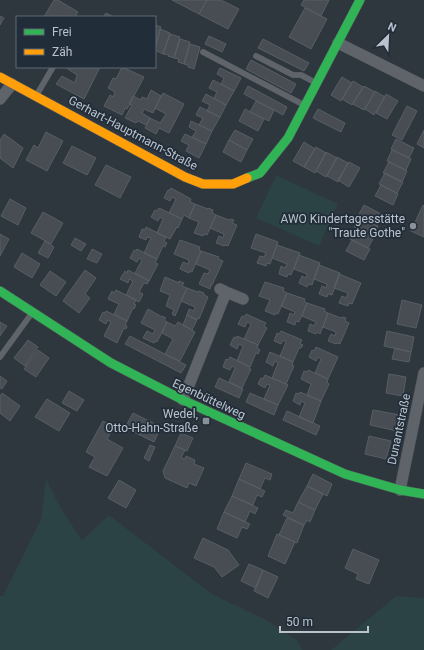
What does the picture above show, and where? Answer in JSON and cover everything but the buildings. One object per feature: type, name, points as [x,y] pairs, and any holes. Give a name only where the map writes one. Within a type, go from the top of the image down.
[{"type":"street","name":"Gerhart-Hauptmann-Straße","points":[[0,76],[12,84],[185,177],[203,184],[233,184],[260,172],[288,138],[360,0]]},
{"type":"street","points":[[338,43],[424,86]]},
{"type":"street","points":[[0,99],[12,84]]},
{"type":"street","points":[[183,400],[223,290],[243,299]]},
{"type":"street","name":"Egenbüttelweg","points":[[0,291],[115,366],[183,400],[345,474],[400,490],[424,494]]},
{"type":"street","name":"Dunantstraße","points":[[400,490],[424,373]]},
{"type":"lane","points":[[203,52],[305,106]]},
{"type":"lane","points":[[256,56],[293,75],[301,76],[316,84]]},
{"type":"lane","points":[[36,96],[51,68]]},
{"type":"lane","points":[[0,357],[32,313]]},
{"type":"green space","points":[[276,175],[338,204],[319,246],[256,218]]},
{"type":"green space","points":[[46,479],[63,512],[82,540],[109,515],[212,594],[266,620],[298,641],[302,650],[0,650],[0,596],[3,596],[41,519]]},
{"type":"green space","points":[[396,596],[424,598],[424,650],[331,650]]},
{"type":"traffic: fast","points":[[247,178],[260,173],[288,138],[360,0]]},
{"type":"traffic: fast","points":[[0,291],[111,363],[183,400],[345,474],[400,490],[424,494]]},
{"type":"traffic: slow","points":[[0,77],[185,177],[203,184],[233,184],[247,178]]},
{"type":"place","name":"AWO Kindertagesstätte \"Traute Gothe\"","points":[[413,226]]},
{"type":"place","name":"Wedel, Otto-Hahn-Straße","points":[[206,421]]}]
